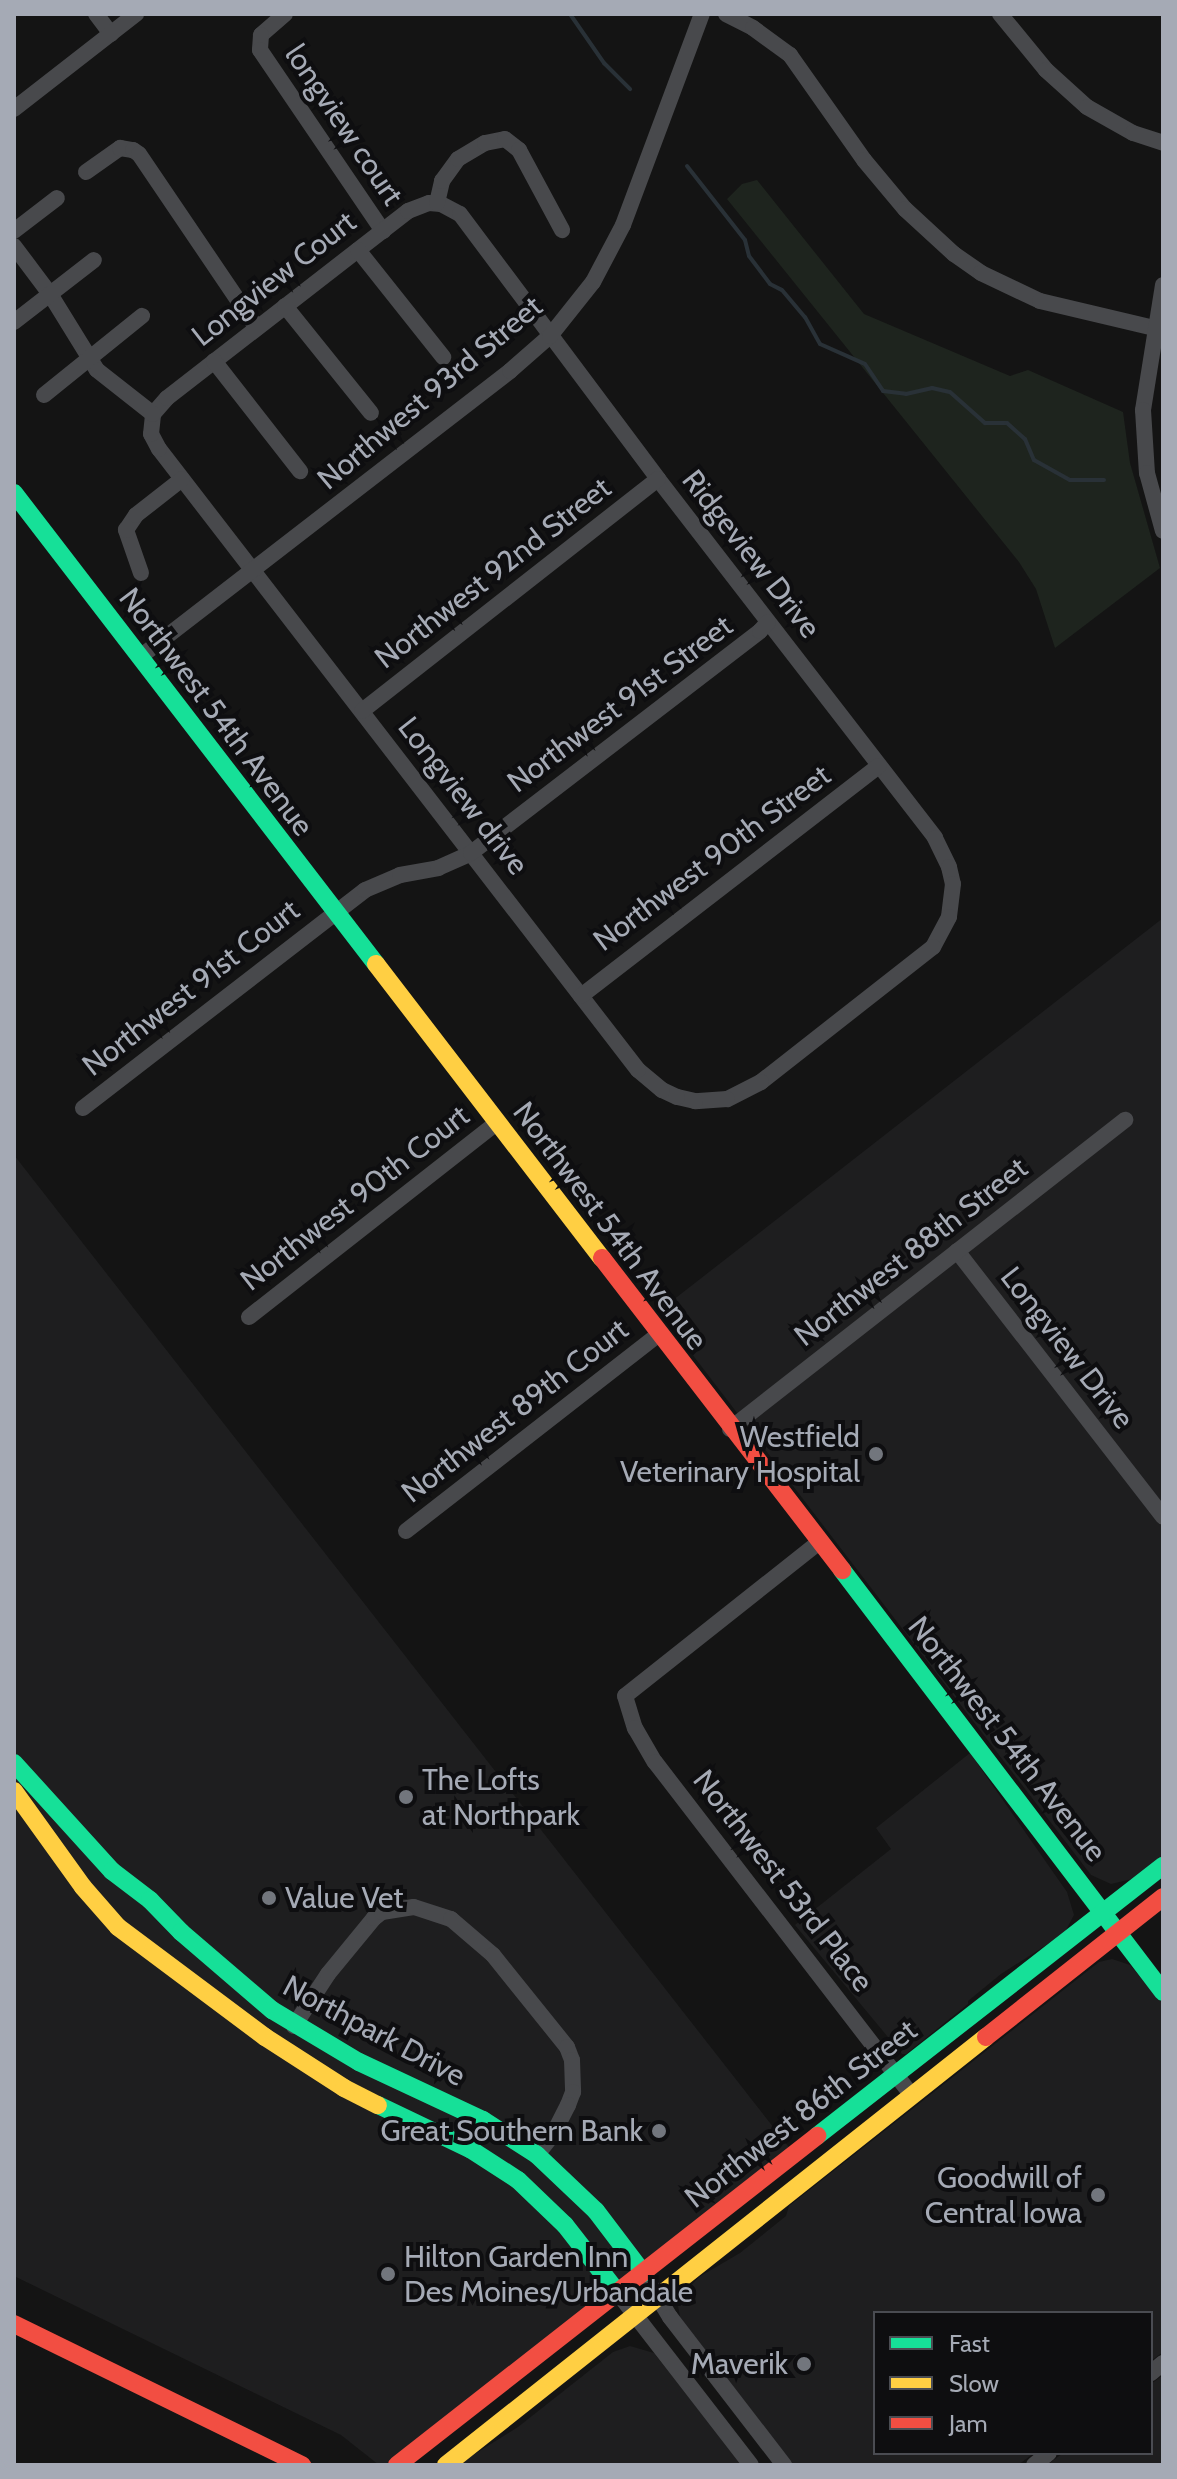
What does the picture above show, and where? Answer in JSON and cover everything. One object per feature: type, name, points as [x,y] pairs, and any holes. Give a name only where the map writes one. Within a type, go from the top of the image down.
[{"type":"main road","name":"Northwest 54th Avenue","points":[[14,493],[1163,1992]]},
{"type":"main road","name":"Northpark Drive","points":[[14,1763],[112,1871],[150,1900],[220,1968],[294,2026],[483,2120],[537,2155],[596,2211],[643,2273]]},
{"type":"main road","name":"Northpark Drive","points":[[14,1791],[97,1905],[127,1935],[265,2037],[344,2088],[470,2149],[518,2180],[565,2225],[618,2293]]},
{"type":"main road","name":"Northwest 86th Street","points":[[397,2465],[1163,1866]]},
{"type":"main road","name":"Northwest 86th Street","points":[[446,2465],[1163,1897]]},
{"type":"main road","points":[[14,2324],[302,2465]]},
{"type":"street","points":[[96,14],[111,34]]},
{"type":"street","points":[[14,109],[136,14]]},
{"type":"street","name":"longview court","points":[[285,14],[261,35],[260,50],[383,231]]},
{"type":"street","name":"Northwest 93rd Street","points":[[140,657],[254,571],[550,336],[593,282],[623,225],[702,14]]},
{"type":"street","points":[[726,14],[762,34],[790,55],[872,170],[905,209],[954,254],[981,273],[1040,301],[1159,330]]},
{"type":"street","points":[[1000,14],[1046,70],[1087,107],[1133,133],[1163,143]]},
{"type":"street","name":"longview court","points":[[437,203],[442,181],[458,159],[485,143],[505,139],[519,150],[562,230]]},
{"type":"street","name":"longview court","points":[[86,172],[120,148],[139,154],[257,328]]},
{"type":"street","points":[[14,231],[57,198]]},
{"type":"street","name":"Longview Court","points":[[153,414],[167,398],[383,231],[418,206],[437,203]]},
{"type":"street","name":"Ridgeview Drive","points":[[437,203],[460,214],[658,479],[935,838],[949,867],[953,884],[949,917],[933,947],[761,1082]]},
{"type":"street","points":[[14,246],[109,383],[153,414]]},
{"type":"street","name":"longview court","points":[[358,250],[443,357]]},
{"type":"street","points":[[14,322],[94,260]]},
{"type":"street","points":[[1163,285],[1159,330],[1145,379],[1144,441],[1147,473],[1163,531]]},
{"type":"street","name":"longview court","points":[[285,306],[371,413]]},
{"type":"street","points":[[44,395],[142,316]]},
{"type":"street","name":"longview court","points":[[214,361],[300,471]]},
{"type":"street","name":"Longview drive","points":[[153,414],[151,434],[159,449],[638,1070],[662,1090],[686,1099],[710,1102],[743,1094],[761,1082]]},
{"type":"street","points":[[141,573],[126,530],[136,515],[182,479]]},
{"type":"street","name":"Northwest 92nd Street","points":[[362,711],[658,479]]},
{"type":"street","name":"Northwest 91st Street","points":[[334,912],[382,881],[438,868],[471,853],[768,622]]},
{"type":"street","name":"Northwest 90th Street","points":[[581,996],[879,766]]},
{"type":"street","name":"Northwest 91st Court","points":[[83,1108],[334,912]]},
{"type":"street","name":"Northwest 88th Street","points":[[730,1429],[1125,1120]]},
{"type":"street","name":"Northwest 90th Court","points":[[249,1317],[496,1123]]},
{"type":"street","name":"Longview Drive","points":[[957,1251],[1163,1517]]},
{"type":"street","name":"Northwest 89th Court","points":[[406,1531],[658,1335]]},
{"type":"street","name":"Northwest 53rd Place","points":[[818,1543],[625,1696],[635,1728],[655,1762],[911,2094]]},
{"type":"street","points":[[294,2026],[328,1974],[382,1912],[414,1907],[451,1919],[493,1955],[567,2047],[572,2060],[573,2092],[554,2133],[537,2155]]},
{"type":"street","points":[[643,2273],[659,2299],[784,2465]]},
{"type":"street","points":[[618,2293],[751,2465]]},
{"type":"shaded area","points":[[757,180],[864,314],[1010,376],[1028,370],[1123,412],[1130,463],[1160,568],[1055,648],[1036,589],[1019,562],[727,199],[742,184]]},
{"type":"shaded area","points":[[1163,918],[1163,1857],[1132,1879],[1111,1884],[1091,1875],[659,1311]]},
{"type":"shaded area","points":[[14,1155],[795,2155],[397,2465],[379,2465],[341,2435],[14,2276]]},
{"type":"shaded area","points":[[970,1753],[1067,1892],[1074,1915],[1066,1930],[1001,1974],[968,2004],[906,2054],[902,2054],[795,1925],[891,1849],[876,1828]]},
{"type":"shaded area","points":[[1112,1959],[1130,1965],[1163,2004],[1163,2352],[1153,2360],[1153,2311],[873,2311],[873,2455],[1031,2455],[1018,2465],[793,2465],[680,2317],[678,2306],[682,2295],[699,2277],[740,2253],[786,2216],[789,2206],[1099,1962]]},
{"type":"shaded area","points":[[630,2346],[654,2353],[742,2465],[457,2465],[518,2427],[613,2352]]},
{"type":"shaded area","points":[[1163,2375],[1163,2465],[1047,2465],[1060,2455],[1153,2455],[1153,2382]]},
{"type":"waterway","points":[[570,14],[604,63],[630,89]]},
{"type":"waterway","points":[[687,166],[745,240],[749,256],[770,284],[782,290],[805,317],[820,344],[865,364],[883,391],[906,394],[932,388],[950,392],[985,423],[1007,423],[1025,439],[1034,460],[1070,480],[1104,480]]},
{"type":"traffic: fast","points":[[14,493],[376,964]]},
{"type":"traffic: fast","points":[[842,1570],[1163,1992]]},
{"type":"traffic: fast","points":[[14,1763],[112,1871],[150,1900],[181,1932],[272,2010],[359,2062],[483,2120],[537,2155],[596,2211],[643,2273]]},
{"type":"traffic: fast","points":[[817,2136],[1163,1866]]},
{"type":"traffic: fast","points":[[378,2105],[470,2149],[518,2180],[565,2225],[618,2293]]},
{"type":"traffic: slow","points":[[376,964],[602,1258]]},
{"type":"traffic: slow","points":[[14,1791],[83,1887],[118,1927],[265,2037],[344,2088],[378,2105]]},
{"type":"traffic: slow","points":[[446,2465],[986,2037]]},
{"type":"traffic: jam","points":[[602,1258],[842,1570]]},
{"type":"traffic: jam","points":[[986,2037],[1163,1897]]},
{"type":"traffic: jam","points":[[397,2465],[817,2136]]},
{"type":"traffic: jam","points":[[14,2324],[302,2465]]},
{"type":"place","name":"Westfield Veterinary Hospital","points":[[876,1454]]},
{"type":"place","name":"The Lofts at Northpark","points":[[406,1797]]},
{"type":"place","name":"Value Vet","points":[[269,1898]]},
{"type":"place","name":"Great Southern Bank","points":[[659,2131]]},
{"type":"place","name":"Goodwill of Central Iowa","points":[[1098,2195]]},
{"type":"place","name":"Hilton Garden Inn Des Moines/Urbandale","points":[[388,2274]]},
{"type":"place","name":"Maverik","points":[[804,2364]]}]
